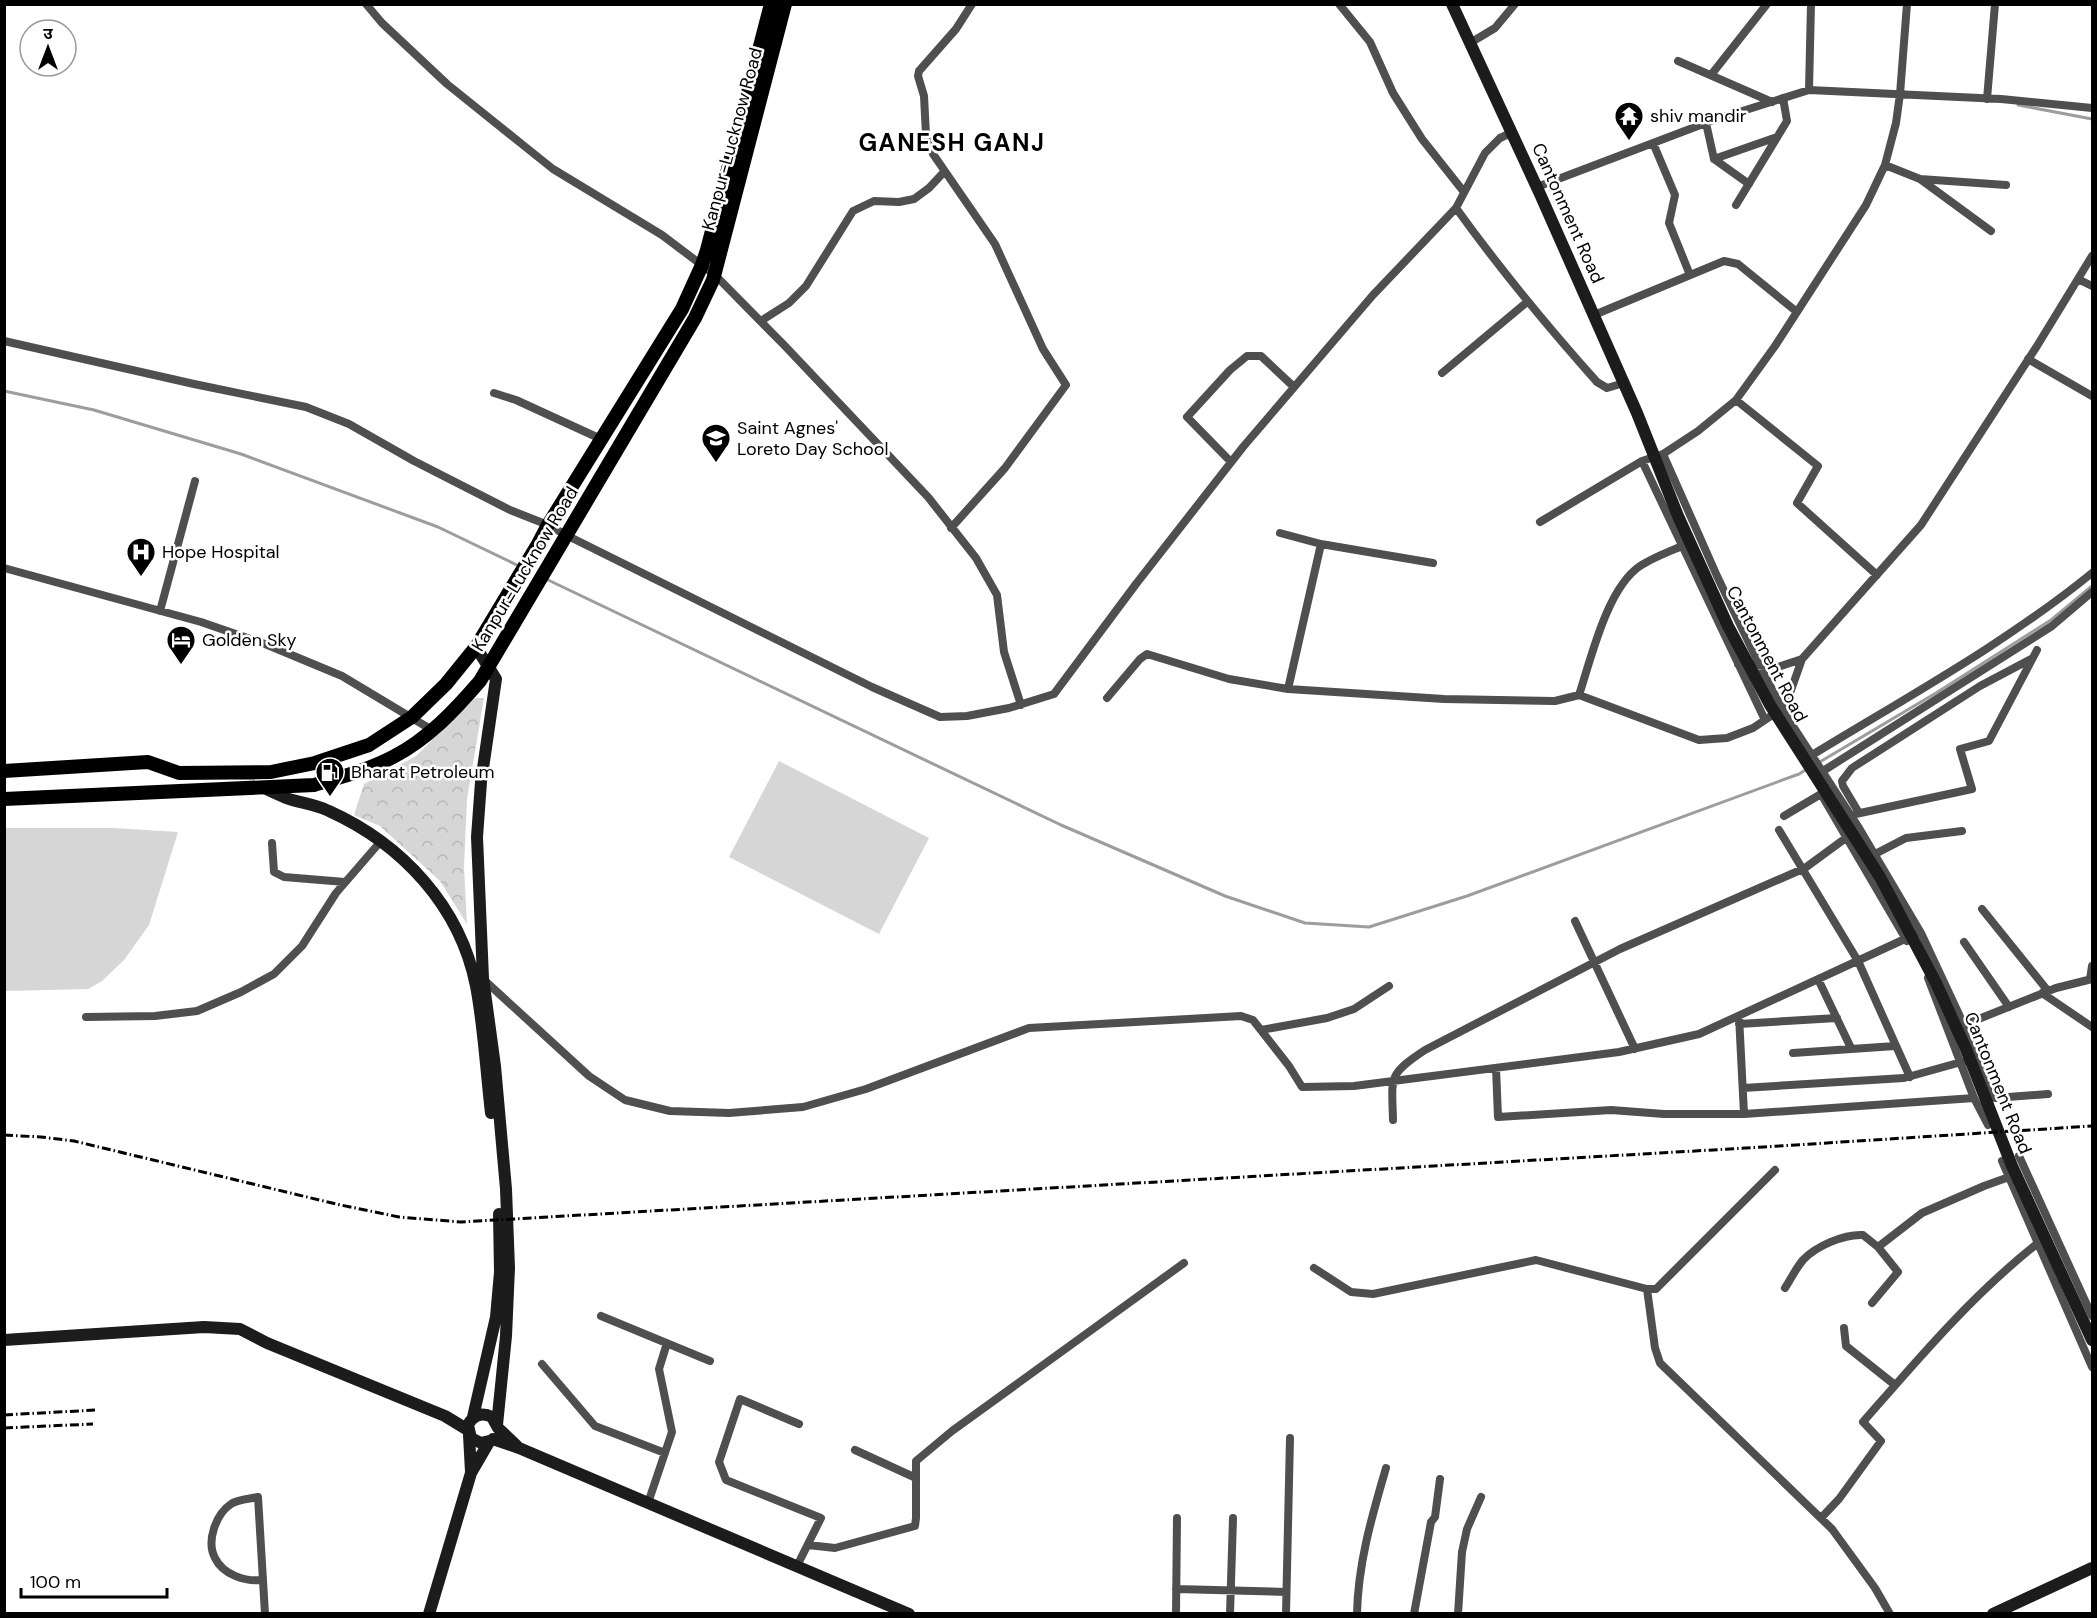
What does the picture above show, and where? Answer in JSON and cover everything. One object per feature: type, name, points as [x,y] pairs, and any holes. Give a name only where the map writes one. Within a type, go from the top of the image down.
[{"type":"main road","name":"Kanpur-Lucknow Road","points":[[4,799],[314,785],[358,772],[393,757],[456,710],[480,681],[695,318],[715,274],[771,4]]},
{"type":"main road","name":"Kanpur-Lucknow Road","points":[[4,771],[148,762],[179,773],[271,772],[315,763],[369,746],[412,717],[446,684],[476,647],[548,525],[682,309],[702,265],[785,4]]},
{"type":"main road","points":[[166,769],[166,791]]},
{"type":"street","points":[[366,4],[382,23],[447,84],[553,169],[662,235],[715,274],[928,498],[976,558],[997,595],[1004,652],[1021,705]]},
{"type":"street","points":[[951,528],[1005,468],[1066,385],[1043,349],[995,244],[944,172],[933,154],[926,135],[924,96],[918,76],[919,71],[956,29],[972,4]]},
{"type":"street","points":[[1339,4],[1370,42],[1393,93],[1422,139],[1464,192]]},
{"type":"street","name":"Cantonment Road","points":[[1452,4],[1659,456],[1678,516],[1728,626],[1770,705],[1880,877],[1936,983],[1966,1049],[2012,1166],[2092,1340]]},
{"type":"street","points":[[1470,43],[1495,28],[1515,4]]},
{"type":"street","points":[[1712,75],[1767,4]]},
{"type":"street","points":[[1809,90],[1811,4]]},
{"type":"street","points":[[1540,522],[1642,462],[1659,456],[1698,431],[1736,400],[1775,346],[1866,205],[1885,165],[1896,123],[1900,94],[1906,4]]},
{"type":"street","points":[[1988,99],[1995,4]]},
{"type":"street","points":[[1678,60],[1772,102]]},
{"type":"street","points":[[1537,187],[1706,123],[1809,90],[1988,99],[2092,108]]},
{"type":"street","points":[[1736,205],[1787,121],[1783,98]]},
{"type":"street","points":[[1706,123],[1714,159],[1749,184]]},
{"type":"street","points":[[4,340],[194,384],[306,407],[349,424],[414,461],[510,510],[548,525],[872,687],[940,717],[967,716],[1021,705],[1054,694],[1231,462],[1373,295],[1456,208],[1485,153],[1500,138],[1511,133]]},
{"type":"street","points":[[1714,159],[1778,136]]},
{"type":"street","points":[[1653,143],[1675,195],[1670,223],[1690,275]]},
{"type":"street","points":[[1885,165],[1920,179],[1991,231]]},
{"type":"street","points":[[761,321],[789,303],[806,286],[853,211],[874,201],[899,202],[914,199],[929,188],[944,172]]},
{"type":"street","points":[[1920,179],[2006,185]]},
{"type":"street","points":[[1456,208],[1492,259],[1597,382],[1607,388],[1624,383]]},
{"type":"street","points":[[1107,698],[1140,659],[1147,654],[1229,679],[1288,689],[1444,699],[1555,701],[1579,695],[1699,740],[1726,738],[1754,728],[1783,708],[1802,659],[1921,525],[2092,256]]},
{"type":"street","points":[[1594,315],[1724,261],[1738,264],[1797,312]]},
{"type":"street","points":[[2078,279],[2092,286]]},
{"type":"street","points":[[1442,373],[1527,302]]},
{"type":"street","points":[[1231,462],[1187,417],[1230,370],[1247,356],[1261,356],[1294,387]]},
{"type":"street","points":[[2028,359],[2092,396]]},
{"type":"street","points":[[494,393],[516,400],[601,439]]},
{"type":"street","points":[[1736,400],[1818,466],[1797,503],[1877,575]]},
{"type":"street","points":[[1659,456],[1760,666],[1812,755],[1855,814]]},
{"type":"street","points":[[1642,462],[1765,720]]},
{"type":"street","points":[[160,611],[195,481]]},
{"type":"street","points":[[1280,533],[1321,544],[1433,563]]},
{"type":"street","points":[[1288,689],[1321,544]]},
{"type":"street","points":[[1579,695],[1604,619],[1623,582],[1639,567],[1682,546]]},
{"type":"street","points":[[4,568],[201,622],[265,644],[342,676],[432,730]]},
{"type":"street","points":[[1812,755],[2004,638],[2092,573]]},
{"type":"street","points":[[1823,771],[2052,626],[2092,592]]},
{"type":"street","points":[[429,1614],[471,1473],[494,1433],[506,1336],[509,1268],[506,1180],[483,978],[477,837],[481,782],[496,679],[476,647]]},
{"type":"street","points":[[1855,814],[1972,789],[1960,749],[1989,741],[2037,650]]},
{"type":"street","points":[[1738,664],[1783,666],[1802,659]]},
{"type":"street","points":[[2031,659],[1980,686],[1852,768],[1842,781],[1859,828],[1920,932],[1964,1025],[1995,1098],[2048,1094]]},
{"type":"street","points":[[264,788],[287,798],[327,810],[372,834],[414,869],[437,895],[458,930],[473,975],[479,1006],[498,1180],[500,1272],[496,1317],[470,1426],[471,1473]]},
{"type":"street","points":[[1784,816],[1821,794],[1929,981],[1974,1098],[1988,1125]]},
{"type":"street","points":[[1393,1120],[1392,1081],[1402,1065],[1425,1050],[1620,949],[1802,869],[1859,828]]},
{"type":"street","points":[[1779,830],[1858,961],[1910,1077]]},
{"type":"street","points":[[1875,854],[1906,838],[1962,831]]},
{"type":"street","points":[[86,1017],[155,1016],[197,1011],[241,992],[274,974],[302,946],[336,893],[381,842]]},
{"type":"street","points":[[272,843],[274,872],[284,877],[345,882]]},
{"type":"street","points":[[1982,909],[2045,992],[2092,1027]]},
{"type":"street","points":[[1575,921],[1635,1049]]},
{"type":"street","points":[[483,978],[590,1076],[625,1100],[670,1111],[729,1113],[803,1107],[866,1089],[1029,1028],[1240,1016],[1253,1020],[1302,1087],[1354,1086],[1635,1049],[1700,1034],[1739,1020],[1920,932]]},
{"type":"street","points":[[1964,942],[2009,1007]]},
{"type":"street","points":[[1948,1031],[2045,992],[2091,979],[2092,966]]},
{"type":"street","points":[[1818,980],[1851,1048]]},
{"type":"street","points":[[1261,1030],[1327,1018],[1354,1009],[1389,986]]},
{"type":"street","points":[[1739,1020],[1837,1018]]},
{"type":"street","points":[[1739,1020],[1744,1114]]},
{"type":"street","points":[[1793,1053],[1895,1047]]},
{"type":"street","points":[[1743,1088],[1910,1077],[1978,1057]]},
{"type":"street","points":[[1496,1068],[1498,1117],[1611,1110],[1664,1114],[1744,1114],[1974,1098]]},
{"type":"street","points":[[2019,1156],[2092,1316]]},
{"type":"street","points":[[2002,1161],[2092,1367]]},
{"type":"street","points":[[1314,1268],[1351,1292],[1373,1294],[1536,1260],[1647,1289],[1656,1289],[1775,1170]]},
{"type":"street","points":[[1878,1247],[1922,1213],[2009,1177]]},
{"type":"street","points":[[1785,1288],[1804,1258],[1842,1236],[1863,1235],[1878,1247],[1898,1272],[1872,1304]]},
{"type":"street","points":[[1821,1518],[1839,1499],[1880,1443],[1880,1439],[1862,1423],[1922,1354],[1976,1297],[2004,1270],[2038,1243]]},
{"type":"street","points":[[808,1545],[836,1548],[915,1526],[916,1461],[952,1431],[1184,1263]]},
{"type":"street","points":[[1647,1289],[1654,1348],[1660,1363],[1832,1529],[1875,1588],[1890,1614]]},
{"type":"street","points":[[601,1316],[710,1361]]},
{"type":"street","points":[[4,1340],[204,1327],[240,1329],[276,1347],[470,1426],[478,1442],[494,1433]]},
{"type":"street","points":[[1844,1328],[1846,1346],[1895,1385]]},
{"type":"street","points":[[648,1503],[672,1432],[659,1369],[667,1343]]},
{"type":"street","points":[[542,1364],[594,1426],[665,1453]]},
{"type":"street","points":[[797,1566],[821,1518],[726,1480],[720,1462],[740,1399],[799,1424]]},
{"type":"street","points":[[470,1426],[478,1415],[487,1414],[492,1417],[494,1433]]},
{"type":"street","points":[[494,1433],[519,1448],[909,1614]]},
{"type":"street","points":[[1286,1614],[1290,1438]]},
{"type":"street","points":[[855,1450],[916,1478]]},
{"type":"street","points":[[1357,1614],[1357,1589],[1366,1535],[1386,1468]]},
{"type":"street","points":[[1414,1614],[1431,1522],[1435,1517],[1440,1479]]},
{"type":"street","points":[[263,1580],[242,1579],[222,1567],[214,1557],[212,1533],[219,1515],[232,1502],[258,1497],[263,1580],[265,1614]]},
{"type":"street","points":[[1458,1614],[1462,1552],[1467,1529],[1481,1497]]},
{"type":"street","points":[[1176,1614],[1177,1518]]},
{"type":"street","points":[[1230,1614],[1233,1518]]},
{"type":"street","points":[[1993,1614],[2092,1568]]},
{"type":"street","points":[[1176,1589],[1286,1592]]},
{"type":"green space","points":[[475,698],[484,698],[467,799],[464,867],[467,924],[440,881],[380,826],[354,815],[364,784],[416,756]]},
{"type":"green space","points":[[779,761],[929,838],[879,934],[729,857]]},
{"type":"green space","points":[[4,828],[114,828],[178,832],[149,925],[124,960],[102,981],[88,989],[5,991]]},
{"type":"waterway","points":[[2018,105],[2092,119]]},
{"type":"waterway","points":[[4,391],[94,410],[241,454],[438,527],[521,567]]},
{"type":"waterway","points":[[546,579],[1061,825],[1225,896],[1305,923],[1369,927],[1467,896],[1799,774],[1807,769]]},
{"type":"waterway","points":[[1818,763],[1936,693],[2051,620],[2092,586]]},
{"type":"railway","points":[[4,1135],[74,1141],[336,1204],[399,1217],[461,1222],[2092,1126]]},
{"type":"railway","points":[[4,1415],[95,1410]]},
{"type":"railway","points":[[4,1428],[93,1424]]},
{"type":"place","name":"shiv mandir","points":[[1629,142]]},
{"type":"place","name":"Saint Agnes' Loreto Day School","points":[[716,464]]},
{"type":"place","name":"Hope Hospital","points":[[141,578]]},
{"type":"place","name":"Golden Sky","points":[[181,666]]},
{"type":"place","name":"Bharat Petroleum","points":[[330,798]]},
{"type":"district","name":"GANESH GANJ","points":[[952,143]]}]
